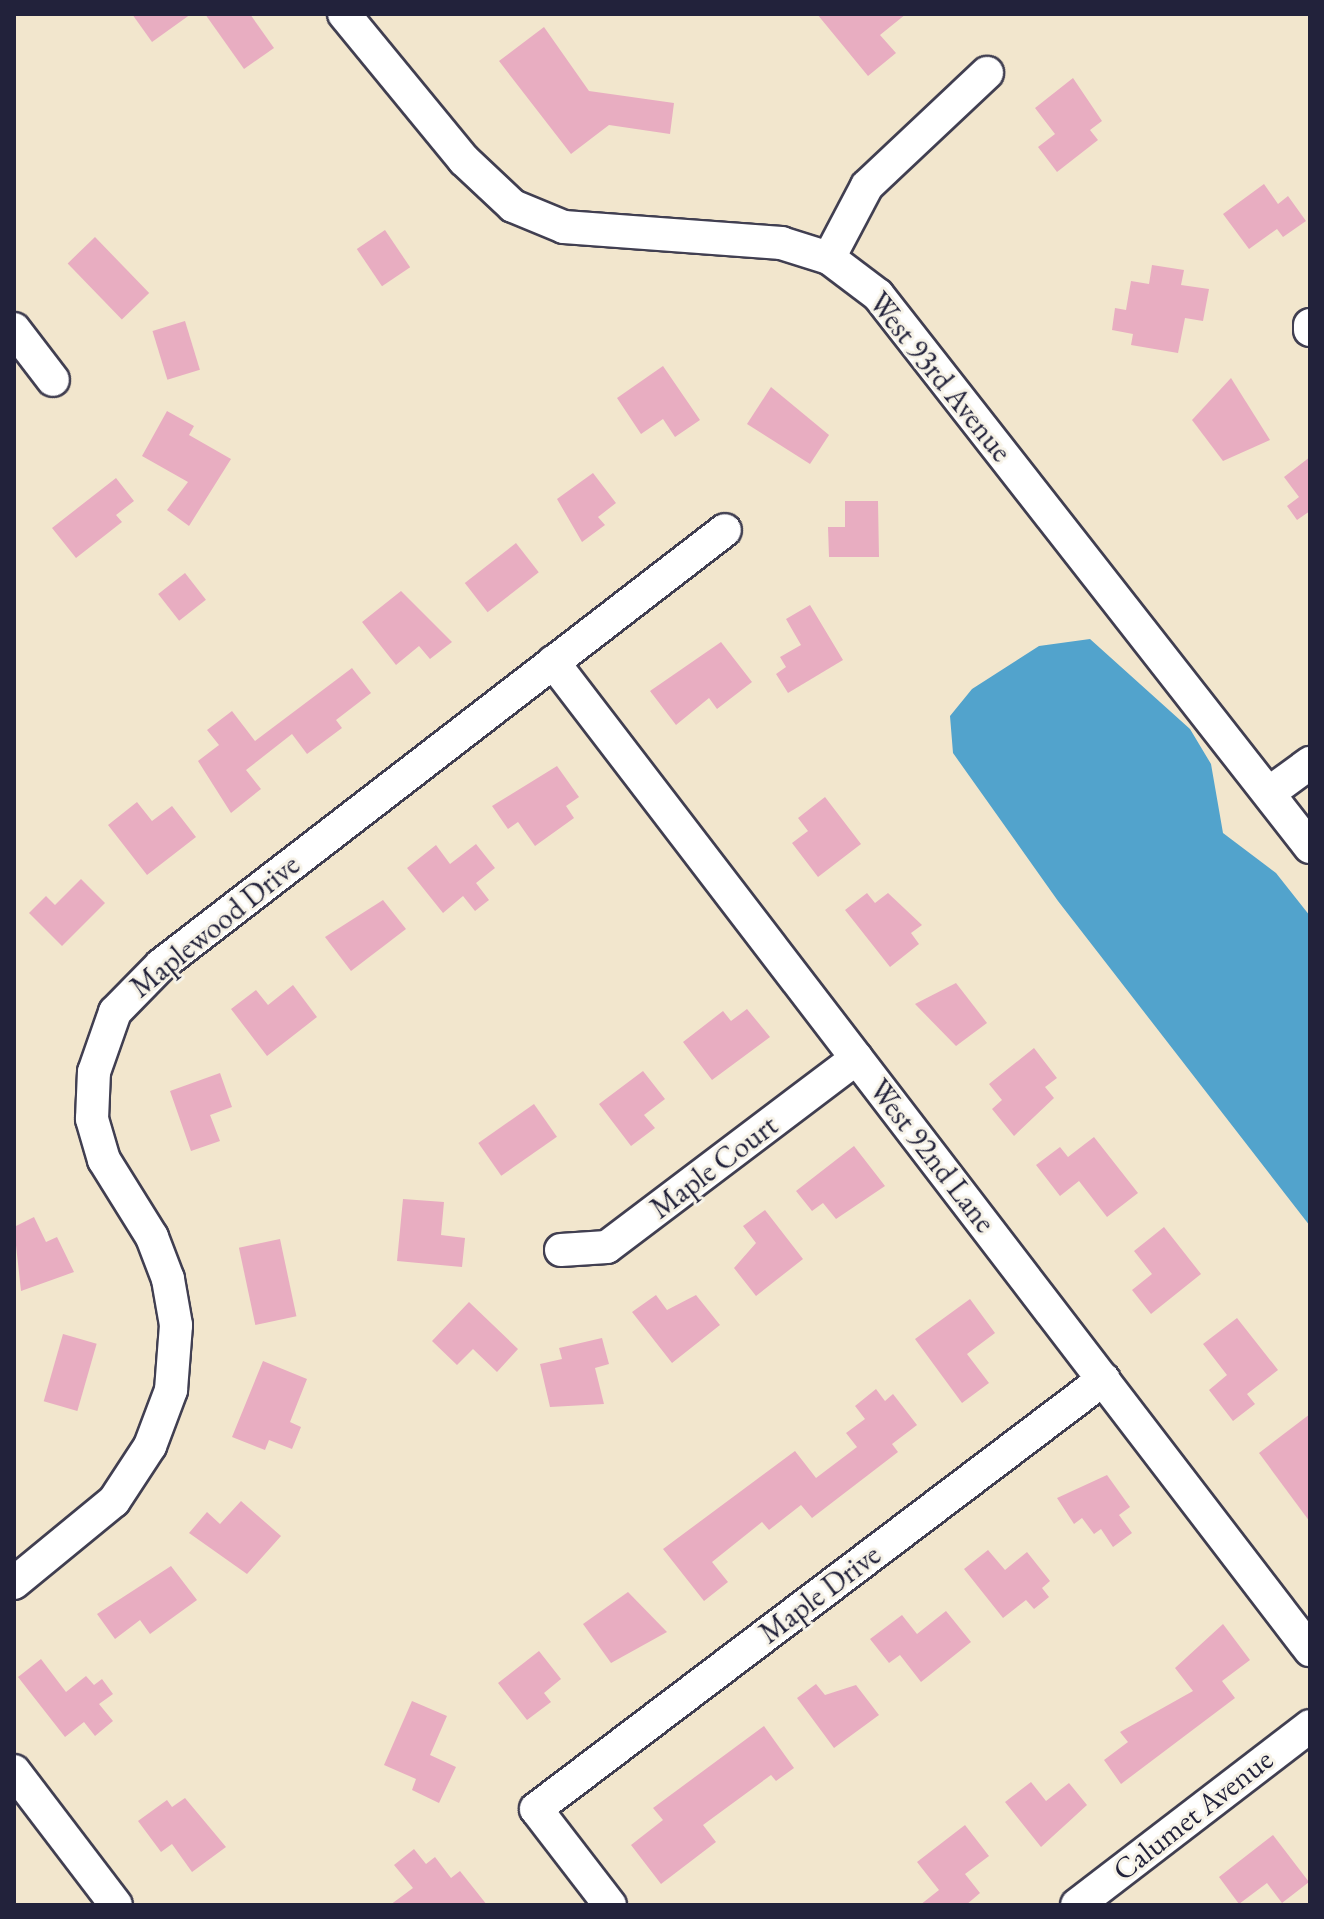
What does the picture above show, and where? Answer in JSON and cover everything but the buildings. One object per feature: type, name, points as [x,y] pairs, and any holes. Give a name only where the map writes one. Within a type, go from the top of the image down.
[{"type":"street","name":"West 93rd Avenue","points":[[344,14],[464,160],[513,206],[564,227],[781,243],[829,258],[878,295],[1269,793],[1300,812],[1310,847]]},
{"type":"street","points":[[829,258],[867,186],[987,73]]},
{"type":"street","points":[[14,329],[53,380]]},
{"type":"street","name":"Maplewood Drive","points":[[14,1583],[114,1501],[150,1446],[171,1390],[176,1325],[168,1279],[152,1237],[104,1160],[92,1119],[94,1072],[115,1012],[142,980],[725,530]]},
{"type":"street","name":"West 92nd Lane","points":[[553,662],[1310,1650]]},
{"type":"street","points":[[1269,793],[1310,763]]},
{"type":"street","name":"Maple Court","points":[[561,1250],[607,1247],[857,1058]]},
{"type":"street","name":"Maple Drive","points":[[610,1905],[536,1809],[1104,1379]]},
{"type":"street","name":"Calumet Avenue","points":[[1077,1905],[1310,1726]]},
{"type":"street","points":[[14,1771],[116,1905]]},
{"type":"water","points":[[1090,639],[1190,729],[1211,764],[1223,833],[1276,873],[1310,916],[1310,1226],[1058,901],[953,753],[950,716],[972,689],[1039,646]]}]
